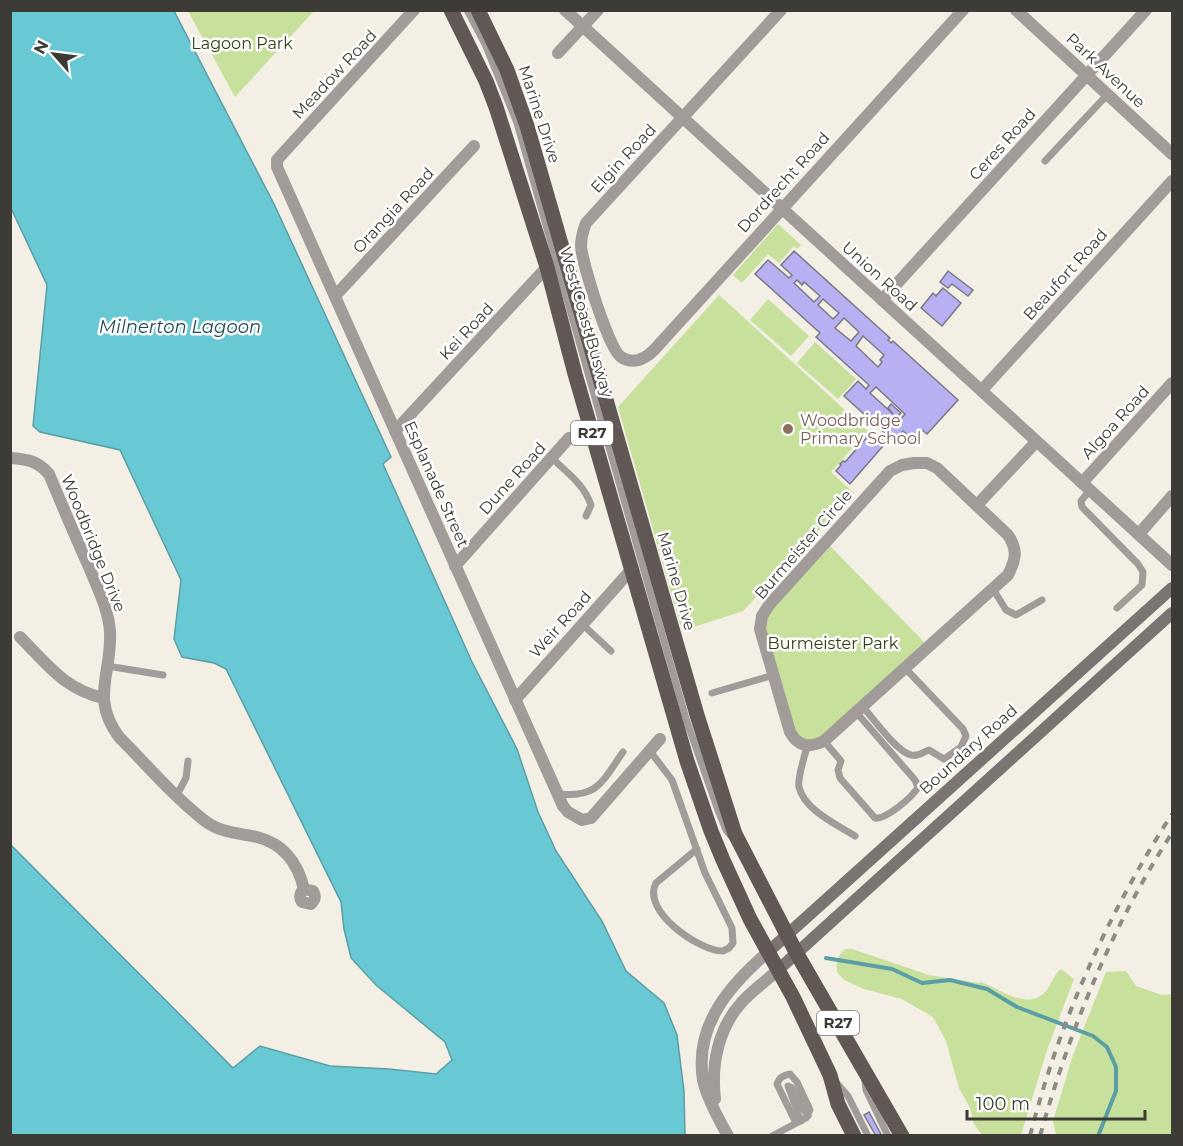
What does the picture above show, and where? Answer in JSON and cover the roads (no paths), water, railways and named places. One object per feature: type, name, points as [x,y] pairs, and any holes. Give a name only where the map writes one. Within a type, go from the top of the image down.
[{"type":"main road","name":"Marine Drive","points":[[451,10],[482,72],[556,262],[697,715],[741,847],[797,954],[902,1136]]},
{"type":"main road","name":"Marine Drive","points":[[478,10],[507,70],[552,210],[556,262],[574,374],[687,761],[707,822],[750,919],[793,997],[830,1075],[838,1104],[854,1136]]},
{"type":"main road","name":"Boundary Road","points":[[768,952],[1173,588]]},
{"type":"main road","points":[[778,970],[1173,613]]},
{"type":"street","name":"Meadow Road","points":[[278,160],[414,10]]},
{"type":"street","name":"Union Road","points":[[565,10],[1173,565]]},
{"type":"street","points":[[558,53],[598,10]]},
{"type":"street","name":"Elgin Road","points":[[621,358],[615,352],[606,333],[581,248],[581,234],[592,215],[782,10]]},
{"type":"street","name":"Dordrecht Road","points":[[621,358],[636,361],[649,355],[963,10]]},
{"type":"street","name":"Park Avenue","points":[[1016,10],[1173,154]]},
{"type":"street","name":"Ceres Road","points":[[882,300],[1146,10]]},
{"type":"street","name":"Orangia Road","points":[[335,296],[474,146]]},
{"type":"street","name":"Esplanade Street","points":[[278,160],[277,166],[563,806],[575,817],[587,820],[595,814],[650,751]]},
{"type":"street","name":"Beaufort Road","points":[[982,390],[1173,181]]},
{"type":"street","name":"Kei Road","points":[[395,431],[556,262]]},
{"type":"street","name":"Algoa Road","points":[[1086,486],[1173,383]]},
{"type":"street","name":"Dune Road","points":[[455,566],[569,438]]},
{"type":"street","points":[[977,505],[1036,442]]},
{"type":"street","name":"Woodbridge Drive","points":[[10,458],[30,459],[42,466],[49,474],[109,618],[108,666],[103,698],[104,710],[110,724],[119,737],[205,820],[226,832],[260,838],[292,859],[298,869],[304,889]]},
{"type":"street","name":"Burmeister Circle","points":[[927,463],[937,468],[1008,535],[1015,545],[1016,554],[1008,575],[993,589],[824,741],[807,746],[796,742],[790,732],[760,628],[762,616],[769,605],[890,471],[902,465],[927,463]]},
{"type":"street","points":[[1139,534],[1173,496]]},
{"type":"street","name":"Weir Road","points":[[515,700],[631,570]]},
{"type":"street","points":[[20,637],[65,682],[77,690],[103,698]]},
{"type":"street","points":[[650,751],[660,739]]},
{"type":"street","points":[[728,1136],[704,1081],[703,1049],[710,1022],[730,988],[768,952]]},
{"type":"street","points":[[716,1112],[714,1062],[724,1029],[733,1012],[743,1001],[778,970]]},
{"type":"lane","name":"West Coast Busway","points":[[467,10],[485,44],[517,123],[556,262]]},
{"type":"lane","points":[[1045,161],[1108,94]]},
{"type":"lane","points":[[552,458],[586,492],[591,505],[586,516]]},
{"type":"lane","points":[[1086,486],[1082,507],[1138,564],[1143,572],[1142,585],[1117,608]]},
{"type":"lane","points":[[993,589],[1006,610],[1016,615],[1042,600]]},
{"type":"lane","points":[[582,624],[611,651]]},
{"type":"lane","points":[[108,666],[163,675]]},
{"type":"lane","points":[[860,709],[910,755],[919,755],[929,750],[944,759],[961,747],[966,736],[963,729],[905,668]]},
{"type":"lane","points":[[712,693],[774,675]]},
{"type":"lane","points":[[824,741],[841,760],[838,770],[840,778],[875,818],[883,818],[914,793],[918,787],[915,780],[860,709]]},
{"type":"lane","points":[[807,746],[799,781],[800,789],[824,818],[855,836]]},
{"type":"lane","points":[[650,751],[672,780],[697,849],[705,873],[734,936],[733,943],[723,951],[705,946],[683,934],[663,916],[653,897],[652,890],[656,883],[697,849]]},
{"type":"lane","points":[[558,794],[576,796],[593,790],[604,779],[622,752]]},
{"type":"lane","points":[[177,795],[186,778],[188,761]]},
{"type":"lane","points":[[861,1063],[866,1090],[888,1136]]},
{"type":"lane","points":[[772,1136],[798,1122],[808,1116],[810,1110],[798,1082],[790,1074],[778,1081],[778,1088],[798,1122]]},
{"type":"lane","points":[[830,1075],[848,1096],[868,1136]]},
{"type":"lane","points":[[798,1122],[788,1086],[792,1088],[808,1116]]},
{"type":"water","name":"Milnerton Lagoon","points":[[11,10],[174,11],[274,204],[391,457],[383,464],[472,662],[517,749],[538,812],[556,851],[602,921],[626,971],[664,1003],[677,1035],[684,1091],[685,1135],[11,1135],[11,845],[233,1068],[260,1046],[330,1066],[436,1074],[452,1060],[445,1042],[376,985],[351,958],[341,902],[226,669],[214,663],[182,657],[174,639],[181,580],[120,450],[40,432],[33,426],[47,285],[11,208]]},
{"type":"waterway","points":[[826,958],[892,969],[922,983],[950,980],[987,989],[1017,1007],[1093,1036],[1107,1047],[1116,1067],[1116,1091],[1098,1136]]},
{"type":"railway","points":[[1030,1136],[1055,1052],[1088,969],[1127,890],[1172,814]]},
{"type":"railway","points":[[1040,1136],[1065,1057],[1095,979],[1130,905],[1172,833]]},
{"type":"place","name":"Woodbridge Primary School","points":[[788,429]]},
{"type":"park label","name":"Lagoon Park","points":[[242,43]]},
{"type":"park label","name":"Burmeister Park","points":[[833,643]]}]
